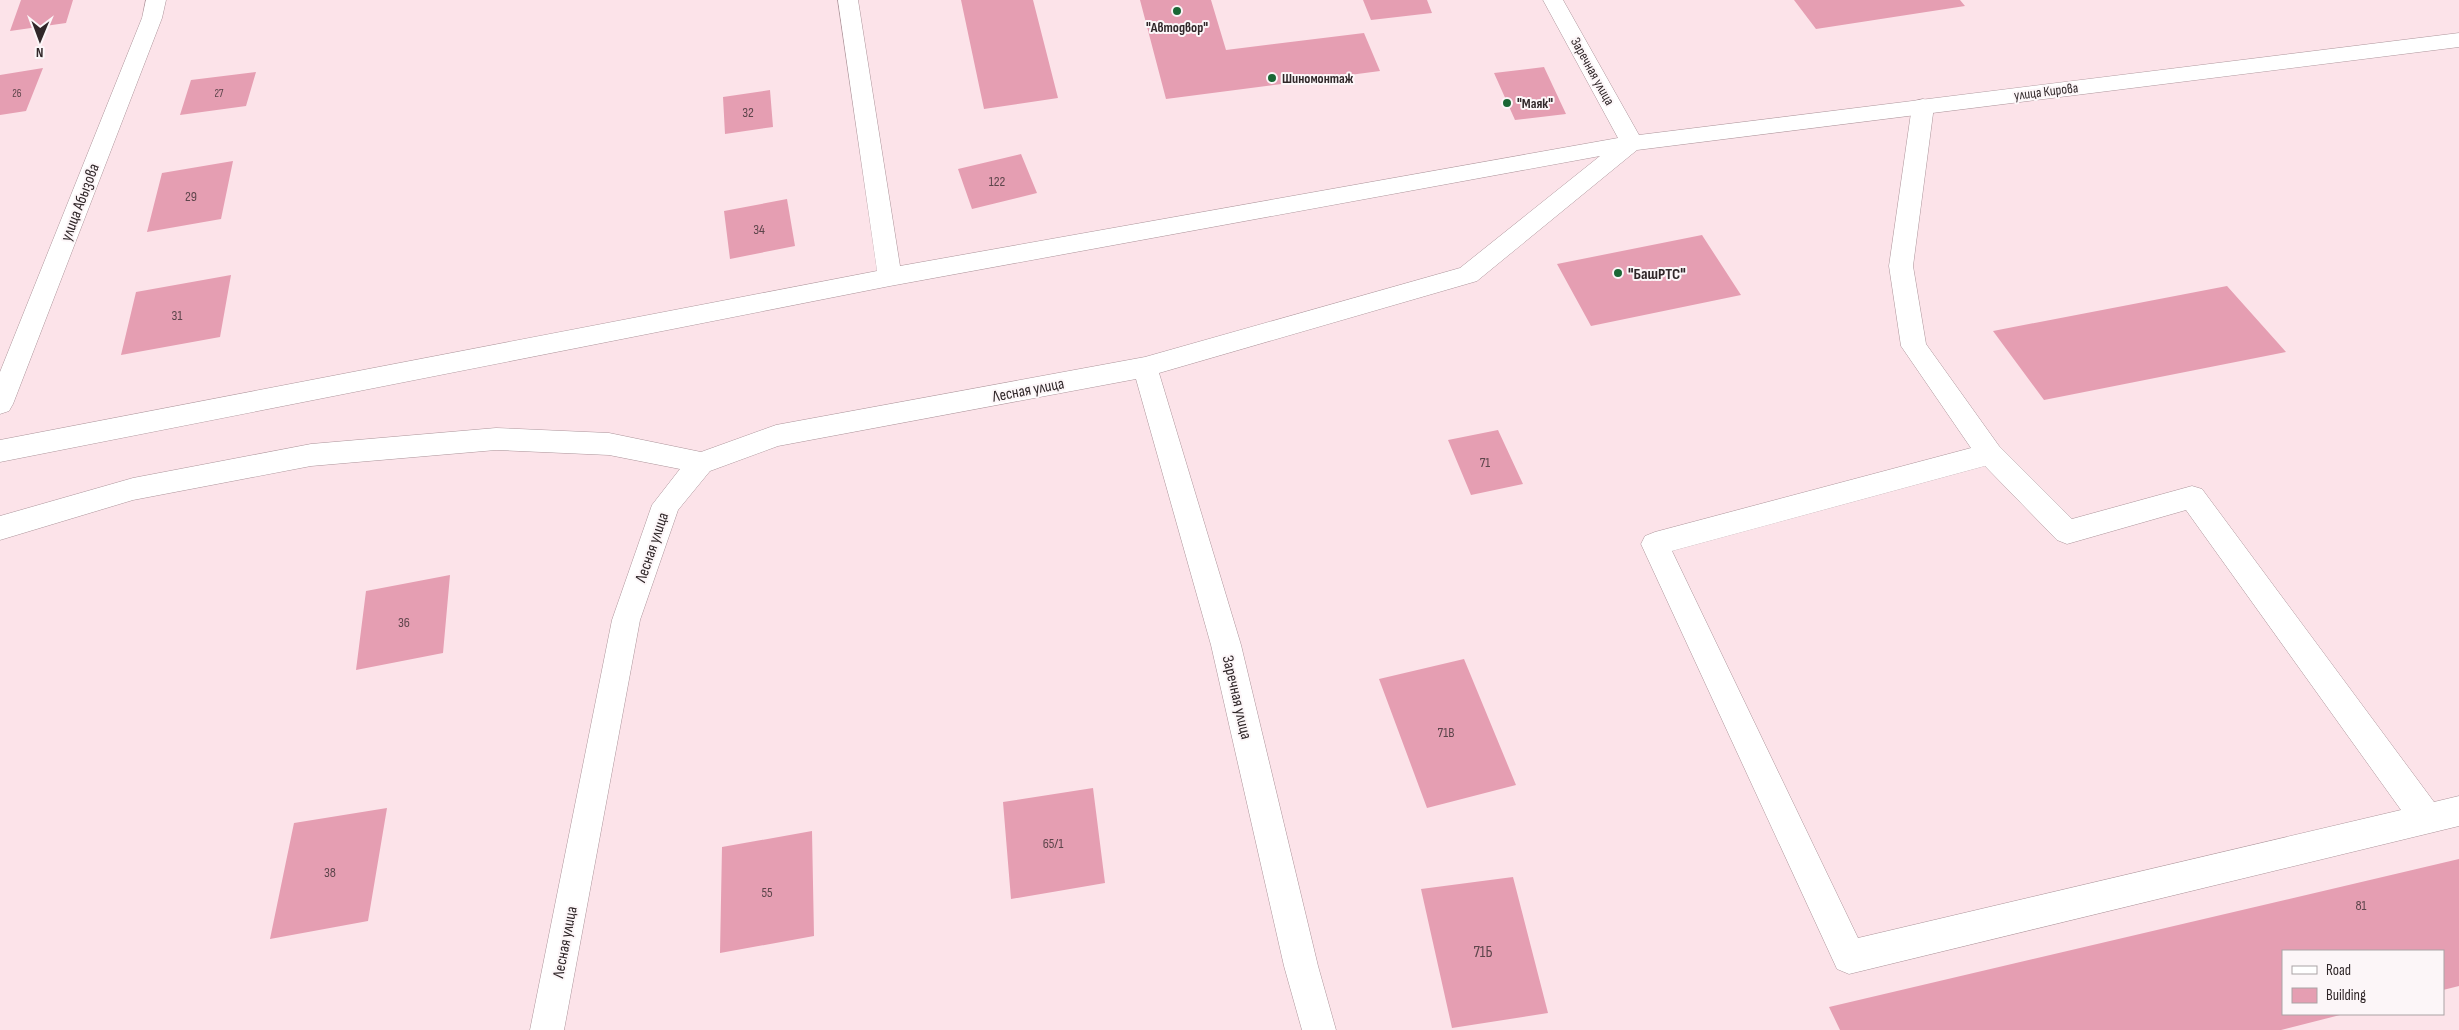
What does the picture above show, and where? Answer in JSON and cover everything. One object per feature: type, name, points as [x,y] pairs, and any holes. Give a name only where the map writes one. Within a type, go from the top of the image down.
[{"type":"street","name":"улица Абызова","points":[[0,404],[152,18],[156,0]]},
{"type":"street","points":[[848,0],[890,277]]},
{"type":"street","name":"Заречная улица","points":[[1553,0],[1632,143]]},
{"type":"street","name":"улица Кирова","points":[[0,451],[890,277],[1632,143],[2459,40]]},
{"type":"street","points":[[1923,106],[1902,266],[1914,346],[1990,454],[2067,532],[2192,497],[2427,819]]},
{"type":"street","name":"Лесная улица","points":[[547,1030],[626,620],[666,505],[701,463],[776,436],[1145,367],[1468,275],[1632,143]]},
{"type":"street","name":"Заречная улица","points":[[1145,367],[1226,645],[1298,957],[1319,1030]]},
{"type":"street","points":[[0,528],[133,489],[311,455],[496,439],[610,444],[701,463]]},
{"type":"street","points":[[1990,454],[1655,544],[1849,958],[2459,811]]},
{"type":"building","points":[[21,0],[73,0],[66,23],[10,31]]},
{"type":"building","points":[[961,0],[1033,0],[1058,98],[984,109]]},
{"type":"building","points":[[1140,0],[1211,0],[1226,50],[1364,33],[1380,71],[1166,99]]},
{"type":"building","points":[[1363,0],[1427,0],[1432,13],[1371,20]]},
{"type":"building","points":[[1794,0],[1960,0],[1965,6],[1816,29]]},
{"type":"building","points":[[1544,67],[1566,114],[1515,120],[1494,73]]},
{"type":"building","points":[[43,68],[26,111],[0,115],[0,75]]},
{"type":"building","points":[[256,72],[246,106],[180,115],[191,80]]},
{"type":"building","points":[[770,90],[773,127],[725,134],[723,97]]},
{"type":"building","points":[[1021,154],[1037,193],[972,209],[958,169]]},
{"type":"building","points":[[233,161],[221,219],[147,232],[162,173]]},
{"type":"building","points":[[787,199],[795,246],[730,259],[724,211]]},
{"type":"building","points":[[1702,235],[1741,295],[1591,326],[1557,264]]},
{"type":"building","points":[[231,275],[220,337],[121,355],[136,292]]},
{"type":"building","points":[[2227,286],[2286,352],[2044,400],[1993,331]]},
{"type":"building","points":[[1498,430],[1523,484],[1471,495],[1448,440]]},
{"type":"building","points":[[450,575],[443,653],[356,670],[366,591]]},
{"type":"building","points":[[1464,659],[1516,785],[1427,808],[1379,679]]},
{"type":"building","points":[[1093,788],[1105,883],[1011,899],[1003,802]]},
{"type":"building","points":[[387,808],[368,921],[270,939],[294,823]]},
{"type":"building","points":[[812,831],[814,936],[720,953],[722,847]]},
{"type":"building","points":[[2459,859],[2459,986],[2444,990],[2444,950],[2282,950],[2282,1015],[2340,1015],[2281,1030],[1840,1030],[1829,1007]]},
{"type":"building","points":[[1513,877],[1548,1013],[1452,1028],[1421,889]]},
{"type":"place","name":"\"Автодвор\"","points":[[1177,11]]},
{"type":"place","name":"Шиномонтаж","points":[[1272,78]]},
{"type":"place","name":"\"Маяк\"","points":[[1507,103]]},
{"type":"place","name":"\"БашРТС\"","points":[[1618,273]]}]
